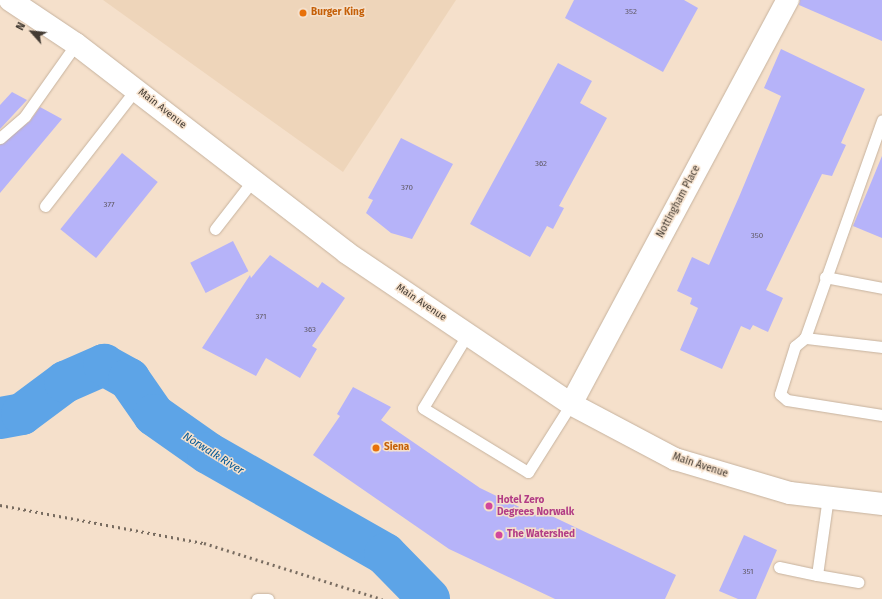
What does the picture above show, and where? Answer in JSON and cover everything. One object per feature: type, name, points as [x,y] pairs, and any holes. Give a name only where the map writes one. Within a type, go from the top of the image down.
[{"type":"main road","name":"Main Avenue","points":[[10,0],[76,44],[346,252],[571,404],[675,459],[790,493],[882,504]]},
{"type":"main road","name":"Nottingham Place","points":[[571,404],[788,0]]},
{"type":"lane","points":[[0,138],[25,116],[76,44]]},
{"type":"lane","points":[[45,206],[136,89]]},
{"type":"lane","points":[[882,120],[825,277],[805,338],[794,346],[780,394],[788,400],[882,415]]},
{"type":"lane","points":[[215,229],[253,180]]},
{"type":"lane","points":[[825,277],[882,288]]},
{"type":"lane","points":[[467,335],[423,408],[528,472],[571,404]]},
{"type":"lane","points":[[805,338],[882,347]]},
{"type":"lane","points":[[817,576],[828,497]]},
{"type":"lane","points":[[778,567],[817,576],[858,582]]},
{"type":"lane","points":[[258,599],[268,599]]},
{"type":"shaded area","points":[[103,0],[456,0],[343,172]]},
{"type":"building","points":[[574,0],[684,0],[698,8],[663,72],[565,18]]},
{"type":"building","points":[[800,0],[882,0],[882,41],[799,5]]},
{"type":"building","points":[[781,49],[865,89],[841,143],[846,145],[832,176],[822,174],[766,290],[783,298],[768,332],[753,325],[750,330],[741,326],[722,369],[680,350],[698,308],[690,304],[692,298],[677,291],[692,257],[709,265],[739,197],[781,96],[764,88]]},
{"type":"building","points":[[558,63],[592,81],[580,103],[607,118],[559,206],[564,208],[553,229],[547,226],[530,257],[470,224]]},
{"type":"building","points":[[12,92],[27,100],[0,129],[0,105]]},
{"type":"building","points":[[40,107],[62,119],[0,193],[0,145],[30,121]]},
{"type":"building","points":[[401,138],[453,164],[412,239],[391,233],[366,213],[373,200],[368,198]]},
{"type":"building","points":[[122,153],[158,182],[96,258],[60,229]]},
{"type":"building","points":[[882,156],[882,238],[853,226]]},
{"type":"building","points":[[233,241],[248,271],[206,293],[190,263]]},
{"type":"building","points":[[270,255],[318,288],[322,282],[345,298],[312,346],[317,349],[300,378],[266,358],[256,376],[202,348],[250,275],[251,278]]},
{"type":"building","points":[[353,387],[391,407],[381,420],[480,488],[538,516],[541,511],[676,575],[665,599],[555,599],[449,549],[313,455],[340,416],[337,414]]},
{"type":"building","points":[[744,535],[777,550],[756,599],[738,599],[719,591]]},
{"type":"waterway","name":"Norwalk River","points":[[0,418],[22,414],[65,382],[104,365],[129,379],[154,415],[208,453],[385,554],[429,599]]},
{"type":"railway","points":[[0,505],[204,543],[382,599]]},
{"type":"place","name":"Burger King","points":[[303,13]]},
{"type":"place","name":"Siena","points":[[376,448]]},
{"type":"place","name":"Hotel Zero Degrees Norwalk","points":[[489,506]]},
{"type":"place","name":"The Watershed","points":[[499,535]]}]
